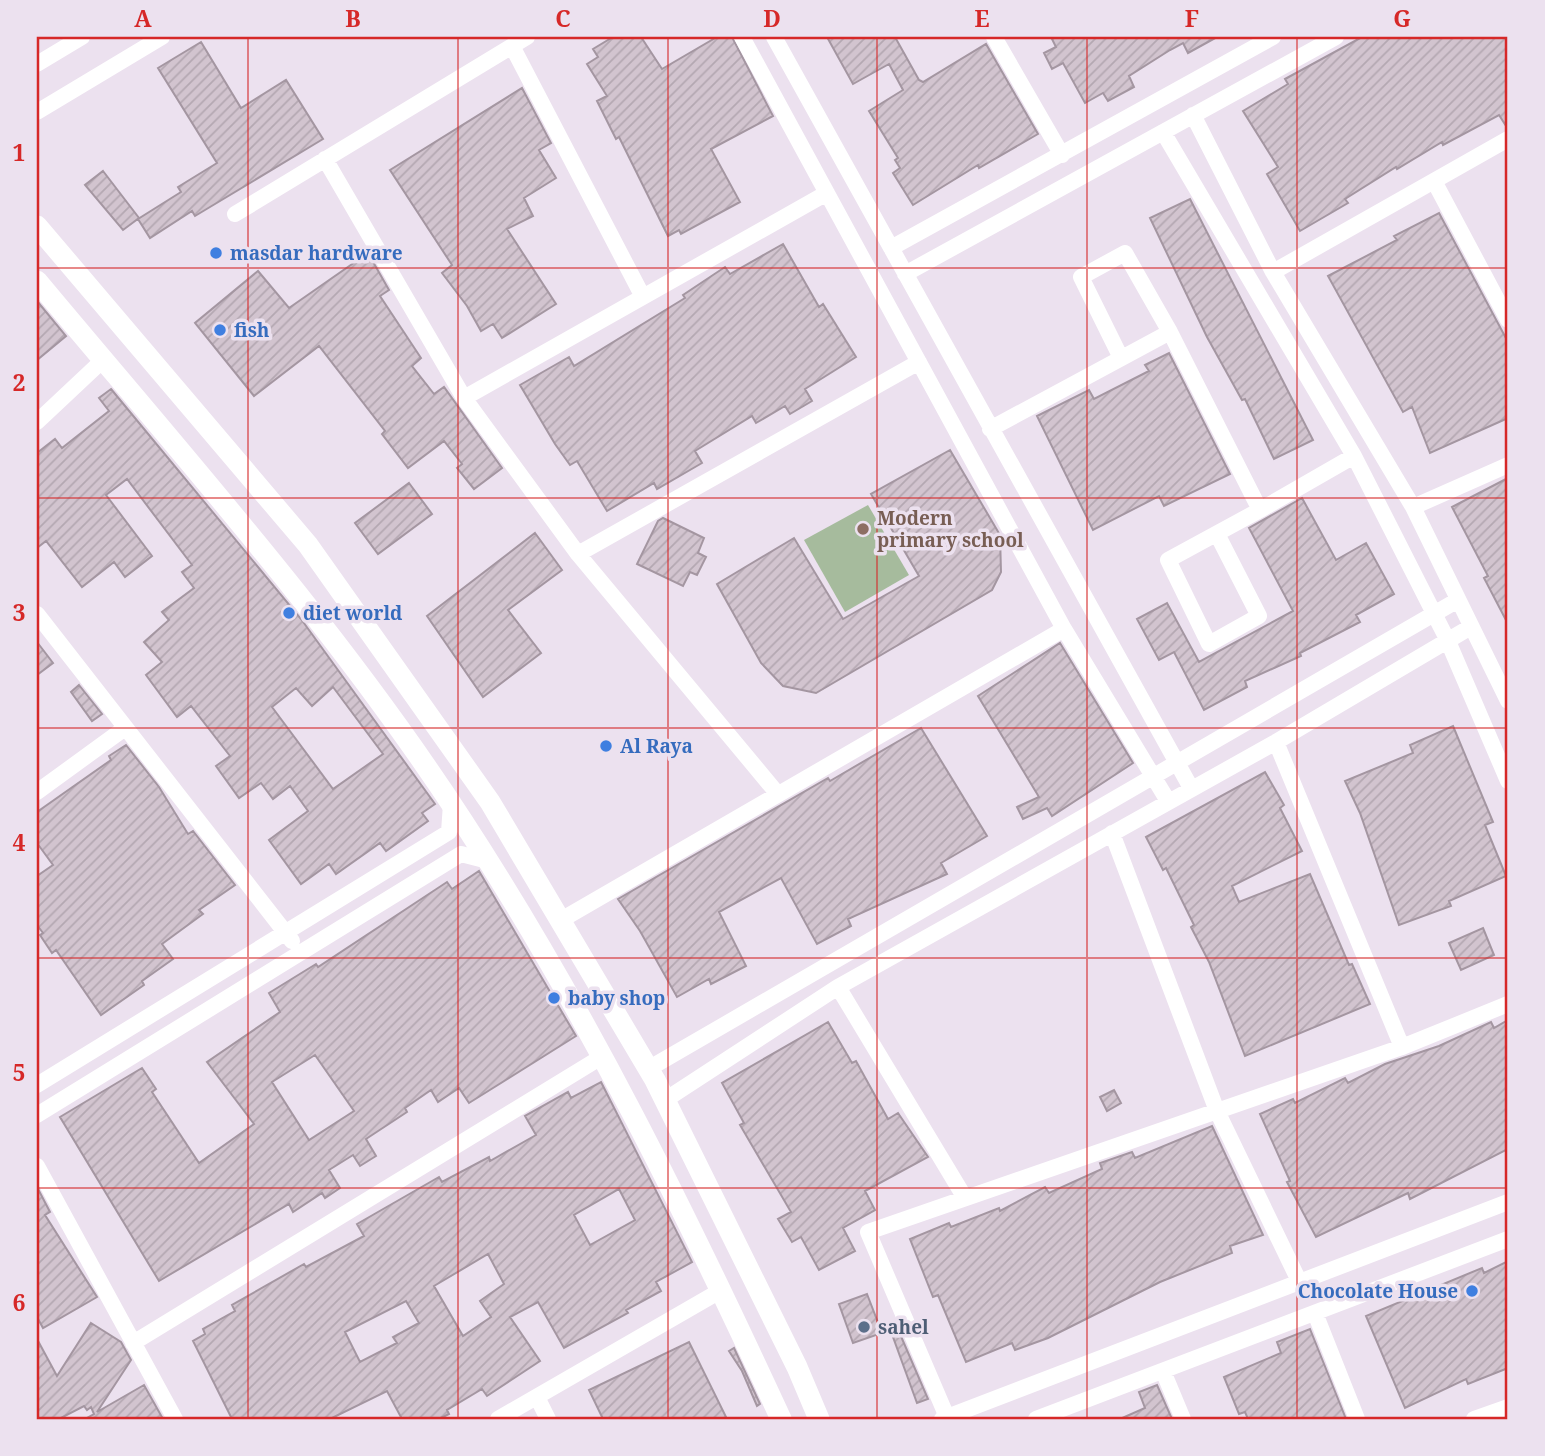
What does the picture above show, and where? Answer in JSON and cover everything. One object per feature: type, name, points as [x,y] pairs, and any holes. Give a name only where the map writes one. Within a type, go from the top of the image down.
[{"type":"main road","points":[[37,226],[307,545],[490,802],[665,1100],[820,1419]]},
{"type":"main road","points":[[37,281],[274,565],[370,690],[451,804],[488,861],[603,1056],[781,1419]]},
{"type":"street","points":[[37,64],[82,37]]},
{"type":"street","points":[[37,112],[162,37]]},
{"type":"street","points":[[235,214],[527,37]]},
{"type":"street","points":[[742,37],[1064,629],[1168,801]]},
{"type":"street","points":[[774,37],[1174,763],[1191,788]]},
{"type":"street","points":[[994,37],[1062,155]]},
{"type":"street","points":[[891,248],[1273,37]]},
{"type":"street","points":[[905,274],[1336,37]]},
{"type":"street","points":[[512,46],[643,297]]},
{"type":"street","points":[[1193,115],[1273,272],[1413,508],[1469,628],[1506,690]]},
{"type":"street","points":[[1163,132],[1354,456],[1447,639],[1508,781]]},
{"type":"street","points":[[1273,272],[1508,139]]},
{"type":"street","points":[[325,159],[464,398],[578,554],[778,793]]},
{"type":"street","points":[[1434,181],[1508,320]]},
{"type":"street","points":[[464,398],[827,194]]},
{"type":"street","points":[[1121,358],[1080,277],[1125,253],[1170,332],[1260,510]]},
{"type":"street","points":[[990,429],[1170,332]]},
{"type":"street","points":[[37,422],[103,360]]},
{"type":"street","points":[[578,554],[919,362]]},
{"type":"street","points":[[1217,534],[1259,616],[1209,644],[1168,560],[1354,456]]},
{"type":"street","points":[[1413,508],[1508,465]]},
{"type":"street","points":[[648,1069],[1458,600]]},
{"type":"street","points":[[37,614],[300,952]]},
{"type":"street","points":[[665,1100],[838,987],[1276,742],[1469,628]]},
{"type":"street","points":[[561,920],[1064,629]]},
{"type":"street","points":[[37,792],[125,728]]},
{"type":"street","points":[[1276,742],[1402,1047]]},
{"type":"street","points":[[37,1085],[449,832],[451,804]]},
{"type":"street","points":[[1112,833],[1217,1111],[1300,1283]]},
{"type":"street","points":[[37,1115],[461,854],[488,861]]},
{"type":"street","points":[[838,987],[965,1198]]},
{"type":"street","points":[[1508,1004],[1402,1047],[868,1232],[945,1418],[1508,1202]]},
{"type":"street","points":[[133,1343],[603,1056]]},
{"type":"street","points":[[37,1166],[174,1419]]},
{"type":"street","points":[[1036,1419],[1508,1239]]},
{"type":"street","points":[[499,1419],[720,1291]]},
{"type":"street","points":[[1315,1313],[1357,1419]]},
{"type":"street","points":[[1163,1371],[1183,1419]]},
{"type":"street","points":[[537,1397],[548,1419]]},
{"type":"street","points":[[1474,1419],[1508,1407]]},
{"type":"green space","points":[[868,505],[909,575],[845,612],[804,540]]},
{"type":"building","points":[[613,37],[641,37],[662,69],[717,37],[732,37],[773,116],[711,149],[740,202],[681,234],[679,230],[668,236],[619,137],[616,139],[597,101],[607,96],[587,64],[598,57],[593,49]]},
{"type":"building","points":[[827,37],[895,37],[919,80],[923,82],[986,44],[1038,134],[979,168],[978,165],[913,205],[893,173],[900,168],[895,160],[898,158],[869,111],[903,90],[889,64],[853,84]]},
{"type":"building","points":[[1051,37],[1217,37],[1188,53],[1183,43],[1129,76],[1134,87],[1108,101],[1103,93],[1085,103],[1063,63],[1052,69],[1044,53],[1056,47]]},
{"type":"building","points":[[1362,37],[1508,37],[1508,129],[1499,115],[1443,145],[1442,142],[1397,169],[1396,167],[1345,199],[1348,203],[1300,231],[1267,174],[1278,167],[1243,111],[1288,84],[1285,79]]},
{"type":"building","points":[[201,42],[241,108],[286,80],[323,139],[195,216],[192,211],[150,238],[138,219],[181,192],[178,187],[217,163],[158,68]]},
{"type":"building","points":[[522,88],[551,143],[539,150],[556,178],[524,198],[533,216],[507,229],[556,304],[502,338],[493,324],[481,331],[467,306],[442,273],[452,265],[390,170]]},
{"type":"building","points":[[103,171],[139,218],[123,230],[85,185]]},
{"type":"building","points":[[1190,199],[1313,440],[1274,459],[1245,399],[1242,400],[1207,337],[1150,218]]},
{"type":"building","points":[[1439,213],[1508,342],[1508,418],[1430,453],[1412,407],[1403,412],[1328,276],[1397,240],[1394,236]]},
{"type":"building","points":[[783,244],[819,307],[823,304],[856,357],[805,389],[812,401],[790,414],[785,406],[756,423],[752,416],[695,451],[702,463],[657,489],[654,483],[607,511],[577,461],[570,465],[555,444],[520,385],[569,357],[574,366],[685,298],[683,295],[725,267],[730,274]]},
{"type":"building","points":[[368,253],[389,290],[380,296],[421,358],[412,366],[434,394],[444,387],[502,468],[474,489],[457,468],[462,464],[444,441],[408,468],[382,434],[385,431],[319,346],[254,396],[195,323],[258,271],[289,308]]},
{"type":"building","points":[[37,301],[66,336],[37,360]]},
{"type":"building","points":[[1169,353],[1230,474],[1164,506],[1159,496],[1093,530],[1037,416],[1089,390],[1094,399],[1149,371],[1145,365]]},
{"type":"building","points":[[111,389],[301,619],[435,804],[422,813],[428,821],[386,851],[380,843],[336,874],[329,864],[301,884],[269,840],[308,811],[290,786],[273,799],[261,783],[239,798],[216,766],[230,756],[191,706],[177,717],[146,675],[162,662],[144,642],[169,620],[162,612],[194,588],[182,572],[192,565],[127,479],[106,495],[152,556],[125,577],[114,562],[82,587],[46,541],[37,548],[37,453],[55,439],[62,448],[109,411],[99,398]],"holes":[[[333,687],[383,754],[333,789],[272,707],[296,688],[312,706]]]},
{"type":"building","points":[[950,450],[1000,535],[1001,572],[992,590],[816,693],[783,686],[761,663],[717,584],[794,538],[843,619],[919,576],[871,494]]},
{"type":"building","points":[[1508,478],[1508,624],[1484,578],[1488,576],[1452,507]]},
{"type":"building","points":[[409,483],[432,514],[378,554],[355,523]]},
{"type":"building","points":[[1302,498],[1336,560],[1366,543],[1394,594],[1356,615],[1360,622],[1300,653],[1301,656],[1245,681],[1247,687],[1204,710],[1174,652],[1159,660],[1137,619],[1167,603],[1199,662],[1293,611],[1249,528]]},
{"type":"building","points":[[663,518],[704,538],[698,553],[706,557],[697,575],[690,572],[683,586],[637,564],[658,521]]},
{"type":"building","points":[[535,533],[562,570],[508,610],[541,653],[483,697],[427,616]]},
{"type":"building","points":[[37,642],[53,663],[37,675]]},
{"type":"building","points":[[1060,643],[1133,763],[1052,816],[1047,808],[1023,819],[1017,807],[1039,797],[978,696]]},
{"type":"building","points":[[79,685],[102,714],[92,721],[71,692]]},
{"type":"building","points":[[1453,726],[1493,822],[1485,825],[1506,876],[1449,901],[1451,906],[1399,925],[1360,813],[1345,781],[1413,753],[1410,745]]},
{"type":"building","points":[[921,728],[987,836],[941,863],[947,874],[848,919],[851,926],[817,944],[781,878],[719,912],[746,966],[711,984],[709,979],[677,997],[640,931],[618,899],[828,778],[830,781]]},
{"type":"building","points":[[126,745],[159,787],[188,834],[193,831],[235,885],[199,910],[203,914],[162,944],[173,959],[142,981],[144,985],[101,1015],[56,950],[52,953],[40,935],[43,933],[37,925],[37,876],[53,865],[37,843],[37,812],[111,760],[109,756]]},
{"type":"building","points":[[1265,772],[1284,805],[1280,808],[1302,851],[1232,886],[1239,902],[1310,874],[1349,965],[1352,964],[1370,1004],[1245,1056],[1209,962],[1191,927],[1194,925],[1166,868],[1163,870],[1146,837]]},
{"type":"building","points":[[479,871],[576,1036],[469,1103],[459,1088],[438,1102],[431,1090],[405,1108],[407,1112],[366,1139],[376,1156],[360,1166],[353,1155],[329,1170],[340,1188],[325,1198],[322,1193],[293,1212],[289,1204],[159,1281],[60,1117],[142,1068],[156,1089],[152,1092],[199,1163],[254,1124],[207,1062],[280,1012],[269,993],[316,964],[318,967],[447,882],[452,889]],"holes":[[[315,1055],[354,1111],[309,1140],[272,1082]]]},
{"type":"building","points":[[1483,928],[1494,955],[1461,970],[1449,943]]},
{"type":"building","points":[[1508,1020],[1508,1149],[1410,1199],[1408,1193],[1316,1237],[1287,1182],[1290,1181],[1260,1114],[1293,1099],[1295,1103],[1345,1078],[1348,1083],[1385,1064],[1439,1046],[1491,1022],[1494,1028]]},
{"type":"building","points":[[828,1022],[852,1063],[856,1061],[888,1119],[898,1113],[928,1157],[865,1191],[875,1210],[843,1228],[855,1251],[819,1270],[801,1237],[792,1242],[778,1219],[791,1212],[740,1125],[744,1123],[722,1083]]},
{"type":"building","points":[[601,1082],[692,1262],[656,1282],[661,1291],[626,1310],[628,1313],[564,1348],[538,1302],[510,1317],[540,1361],[487,1396],[482,1389],[447,1410],[449,1414],[439,1419],[402,1419],[387,1391],[330,1419],[232,1419],[193,1341],[205,1334],[203,1329],[235,1311],[232,1305],[304,1264],[306,1267],[364,1236],[357,1224],[439,1177],[442,1182],[489,1157],[490,1161],[536,1135],[525,1116],[568,1092],[571,1098]],"holes":[[[619,1189],[635,1220],[590,1245],[574,1215]],[[488,1254],[504,1284],[480,1301],[491,1317],[463,1336],[434,1286]],[[406,1301],[419,1323],[393,1337],[397,1343],[360,1362],[345,1332]]]},
{"type":"building","points":[[1114,1090],[1121,1103],[1107,1111],[1100,1097]]},
{"type":"building","points":[[1212,1126],[1263,1235],[1230,1246],[1232,1253],[1160,1282],[1048,1338],[1015,1350],[1012,1343],[966,1362],[938,1295],[933,1297],[910,1239],[949,1223],[951,1227],[999,1208],[1000,1211],[1045,1187],[1049,1193],[1102,1169],[1100,1163],[1132,1152],[1135,1158]]},
{"type":"building","points":[[37,1187],[50,1212],[45,1215],[97,1297],[43,1328],[37,1317]]},
{"type":"building","points":[[1508,1261],[1508,1368],[1468,1384],[1466,1379],[1405,1408],[1366,1316],[1482,1268],[1484,1273]]},
{"type":"building","points":[[867,1294],[882,1333],[853,1343],[839,1304]]},
{"type":"building","points":[[91,1323],[121,1342],[131,1360],[97,1412],[144,1385],[163,1419],[85,1419],[94,1414],[91,1407],[87,1410],[84,1406],[59,1419],[37,1419],[37,1339],[57,1376]]},
{"type":"building","points":[[1310,1329],[1346,1419],[1248,1419],[1245,1412],[1239,1414],[1224,1377],[1281,1353],[1277,1342]]},
{"type":"building","points":[[900,1334],[928,1399],[917,1403],[893,1337]]},
{"type":"building","points":[[689,1342],[727,1419],[603,1419],[589,1390]]},
{"type":"building","points":[[734,1348],[760,1404],[757,1406],[742,1371],[729,1351]]},
{"type":"building","points":[[1157,1385],[1172,1419],[1120,1419],[1145,1408],[1139,1392]]},
{"type":"place","name":"masdar hardware","points":[[216,253]]},
{"type":"place","name":"fish","points":[[220,330]]},
{"type":"place","name":"Modern primary school","points":[[863,529]]},
{"type":"place","name":"diet world","points":[[289,613]]},
{"type":"place","name":"Al Raya","points":[[606,746]]},
{"type":"place","name":"baby shop","points":[[554,998]]},
{"type":"place","name":"Chocolate House","points":[[1472,1291]]},
{"type":"place","name":"sahel","points":[[864,1327]]}]
